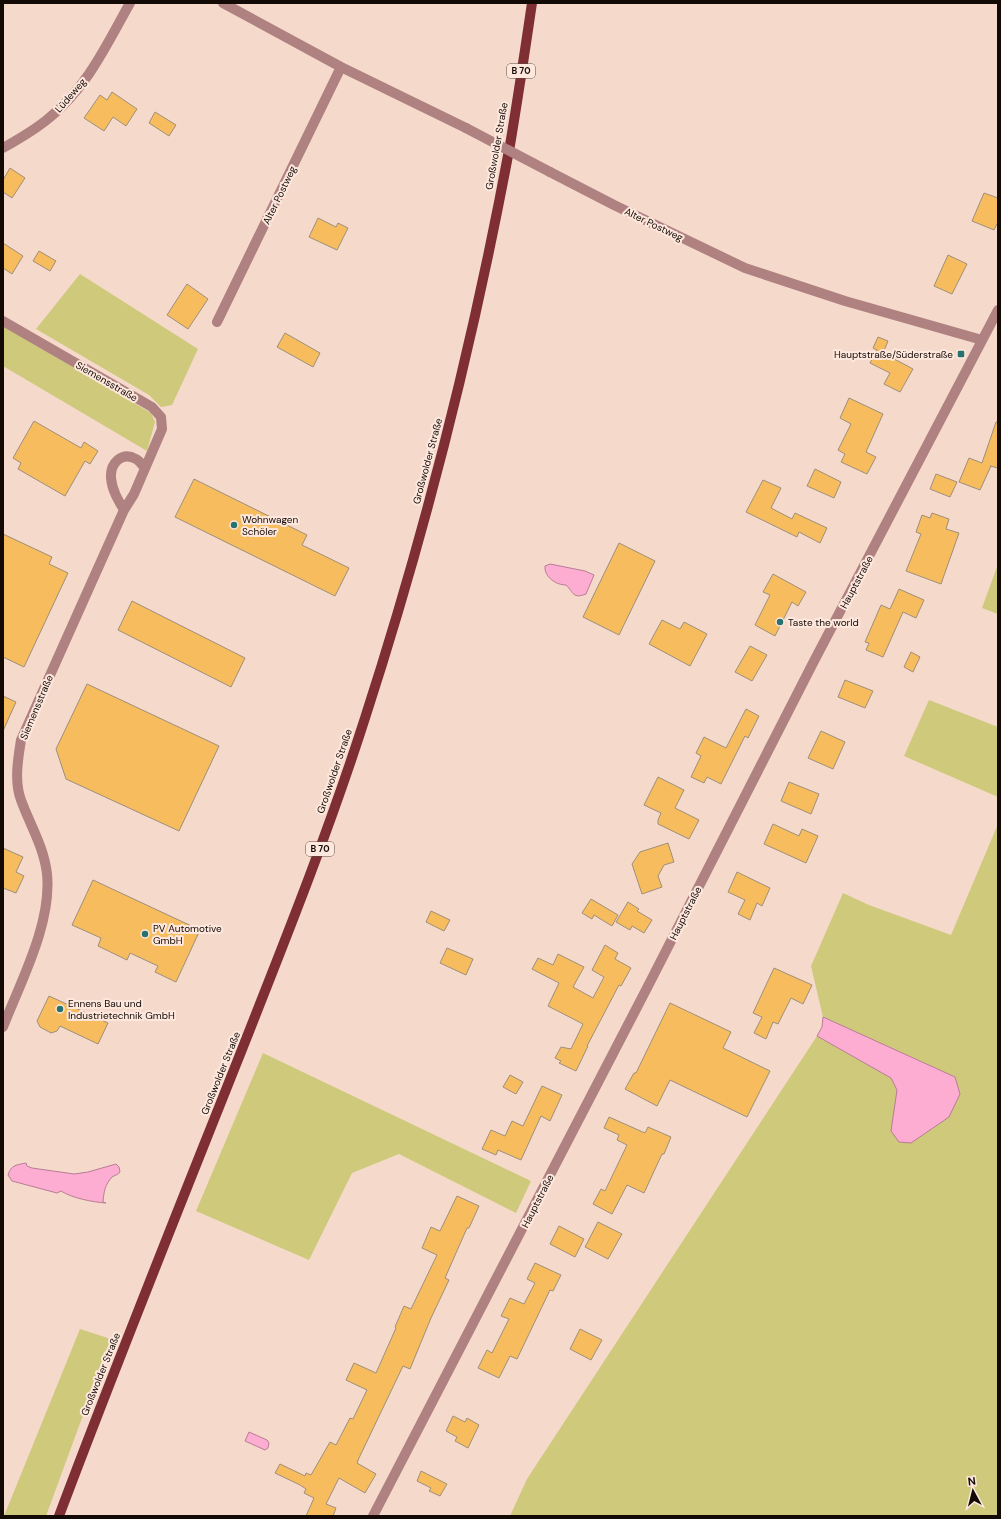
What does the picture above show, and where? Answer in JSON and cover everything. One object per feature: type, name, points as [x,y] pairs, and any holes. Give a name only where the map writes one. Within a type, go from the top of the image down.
[{"type":"main road","name":"Großwolder Straße","points":[[59,1516],[94,1421],[317,857],[367,713],[409,575],[446,440],[482,282],[507,160],[532,3]]},
{"type":"street","name":"Lüdeweg","points":[[3,148],[49,118],[81,87],[130,3]]},
{"type":"street","name":"Alter Postweg","points":[[223,3],[341,67],[466,128],[621,208],[744,268],[845,301],[982,340]]},
{"type":"street","name":"Alter Postweg","points":[[217,322],[341,67]]},
{"type":"street","name":"Hauptstraße","points":[[374,1516],[647,988],[813,662],[998,312]]},
{"type":"street","name":"Siemensstraße","points":[[3,321],[152,407],[161,417],[162,429],[134,494],[124,510],[33,710],[21,740],[16,768],[20,799],[42,848],[47,874],[47,906],[38,940],[3,1027]]},
{"type":"street","points":[[124,510],[114,492],[111,477],[114,464],[119,458],[128,456],[138,460],[145,468]]},
{"type":"shaded area","points":[[80,274],[198,349],[172,405],[161,407],[149,395],[36,329]]},
{"type":"shaded area","points":[[3,326],[151,413],[155,422],[147,451],[3,366]]},
{"type":"shaded area","points":[[550,564],[585,571],[594,575],[586,594],[579,596],[576,595],[572,593],[566,585],[558,584],[551,580],[546,574],[545,570],[545,566]]},
{"type":"shaded area","points":[[998,564],[998,614],[982,608]]},
{"type":"shaded area","points":[[929,700],[998,727],[998,797],[904,756]]},
{"type":"shaded area","points":[[998,824],[998,1516],[510,1516],[527,1479],[817,1036],[891,1078],[955,1077],[823,1017],[811,966],[843,893],[869,905],[951,935]]},
{"type":"shaded area","points":[[823,1017],[955,1077],[960,1094],[949,1117],[911,1143],[899,1142],[891,1131],[897,1090],[891,1078],[817,1036],[822,1027]]},
{"type":"shaded area","points":[[263,1053],[531,1181],[516,1213],[399,1154],[352,1173],[309,1260],[196,1211]]},
{"type":"shaded area","points":[[26,1163],[27,1166],[32,1168],[74,1174],[88,1172],[116,1164],[119,1167],[120,1172],[112,1177],[106,1186],[103,1202],[106,1203],[76,1198],[61,1191],[57,1193],[12,1181],[8,1175],[12,1167]]},
{"type":"shaded area","points":[[80,1329],[111,1339],[46,1516],[4,1516]]},
{"type":"shaded area","points":[[249,1432],[267,1440],[269,1443],[268,1448],[265,1450],[245,1441]]},
{"type":"building","points":[[112,92],[137,109],[126,126],[113,117],[104,131],[84,118],[100,95],[107,100]]},
{"type":"building","points":[[155,112],[176,125],[169,136],[149,123]]},
{"type":"building","points":[[10,168],[25,178],[12,198],[3,192],[3,180]]},
{"type":"building","points":[[984,193],[998,198],[998,222],[994,230],[972,221]]},
{"type":"building","points":[[318,218],[336,227],[338,223],[348,228],[337,250],[309,237]]},
{"type":"building","points":[[3,243],[23,256],[12,274],[3,268]]},
{"type":"building","points":[[39,251],[56,261],[50,271],[33,261]]},
{"type":"building","points":[[948,255],[967,264],[952,294],[934,286]]},
{"type":"building","points":[[187,284],[208,299],[188,329],[167,315]]},
{"type":"building","points":[[285,333],[320,353],[313,367],[277,347]]},
{"type":"building","points":[[878,337],[888,341],[883,353],[913,369],[900,392],[884,384],[890,373],[870,363],[877,350],[873,348]]},
{"type":"building","points":[[849,398],[883,414],[866,452],[876,457],[867,474],[841,462],[845,454],[838,450],[851,424],[840,418]]},
{"type":"building","points":[[34,421],[81,448],[84,442],[98,451],[90,464],[85,461],[65,496],[18,469],[21,463],[13,458]]},
{"type":"building","points":[[996,422],[998,422],[998,468],[991,466],[980,490],[959,482],[969,458],[982,463]]},
{"type":"building","points":[[815,469],[841,482],[834,498],[807,486]]},
{"type":"building","points":[[936,474],[957,482],[950,497],[930,489]]},
{"type":"building","points":[[194,479],[307,535],[302,545],[349,568],[335,596],[175,517]]},
{"type":"building","points":[[763,480],[781,488],[771,508],[792,519],[795,513],[827,528],[820,543],[799,532],[797,537],[746,512]]},
{"type":"building","points":[[932,513],[949,519],[946,529],[959,533],[941,584],[906,571],[921,534],[916,532],[922,515],[930,518]]},
{"type":"building","points":[[3,534],[52,557],[49,564],[68,573],[24,667],[3,657]]},
{"type":"building","points":[[619,543],[655,561],[619,635],[583,617]]},
{"type":"building","points":[[773,574],[806,592],[798,606],[792,602],[775,636],[755,625],[770,595],[763,592]]},
{"type":"building","points":[[899,589],[924,600],[916,618],[903,612],[883,657],[866,650],[869,643],[865,642],[881,605],[890,609]]},
{"type":"building","points":[[132,601],[245,658],[231,687],[118,630]]},
{"type":"building","points":[[662,620],[680,629],[684,622],[707,634],[690,666],[649,644]]},
{"type":"building","points":[[750,646],[767,655],[752,681],[735,672]]},
{"type":"building","points":[[911,652],[920,657],[913,672],[904,667]]},
{"type":"building","points":[[845,680],[873,691],[865,708],[838,697]]},
{"type":"building","points":[[87,684],[219,746],[179,831],[66,779],[56,749]]},
{"type":"building","points":[[3,696],[16,702],[3,731]]},
{"type":"building","points":[[746,709],[759,716],[748,738],[745,736],[721,784],[707,777],[704,783],[691,777],[701,756],[696,753],[704,737],[726,748]]},
{"type":"building","points":[[821,731],[845,742],[833,769],[808,758]]},
{"type":"building","points":[[658,777],[684,790],[675,808],[699,820],[689,839],[658,824],[661,813],[644,805]]},
{"type":"building","points":[[789,782],[819,794],[811,814],[781,801]]},
{"type":"building","points":[[773,824],[799,836],[802,829],[818,836],[806,863],[764,844]]},
{"type":"building","points":[[668,843],[674,862],[664,865],[658,876],[662,887],[642,894],[632,864],[640,852]]},
{"type":"building","points":[[3,848],[23,857],[16,872],[24,876],[16,893],[3,888]]},
{"type":"building","points":[[737,872],[770,888],[762,906],[757,903],[750,920],[738,914],[745,900],[728,892]]},
{"type":"building","name":"PV Automotive GmbH","points":[[93,880],[200,930],[176,982],[155,972],[158,966],[130,953],[127,960],[98,946],[101,938],[72,925]]},
{"type":"building","points":[[591,899],[618,915],[612,926],[594,915],[592,919],[582,913]]},
{"type":"building","points":[[628,902],[639,909],[637,911],[652,920],[644,933],[632,926],[630,930],[616,922]]},
{"type":"building","points":[[431,911],[450,920],[444,931],[426,922]]},
{"type":"building","points":[[605,945],[618,953],[615,959],[631,968],[621,986],[619,985],[587,1046],[576,1071],[559,1063],[561,1061],[555,1058],[561,1047],[571,1049],[583,1024],[548,1006],[559,983],[532,969],[538,958],[553,965],[558,954],[584,967],[573,987],[593,998],[604,977],[592,970]]},
{"type":"building","points":[[447,948],[473,959],[466,975],[440,963]]},
{"type":"building","points":[[774,968],[812,985],[803,1004],[791,998],[778,1024],[773,1022],[766,1039],[754,1033],[762,1017],[753,1013]]},
{"type":"building","name":"Ennens Bau und Industrietechnik GmbH","points":[[49,996],[108,1023],[98,1044],[60,1026],[57,1031],[51,1033],[40,1027],[37,1021]]},
{"type":"building","points":[[670,1003],[731,1032],[723,1048],[770,1071],[747,1117],[670,1080],[657,1106],[625,1089],[634,1073],[636,1073]]},
{"type":"building","points":[[510,1075],[523,1082],[516,1094],[503,1087]]},
{"type":"building","points":[[542,1086],[562,1095],[550,1121],[541,1116],[521,1160],[498,1150],[496,1155],[482,1149],[491,1130],[505,1136],[512,1121],[523,1126]]},
{"type":"building","points":[[609,1117],[645,1133],[648,1127],[671,1137],[644,1193],[627,1185],[612,1214],[593,1204],[601,1189],[605,1191],[627,1145],[617,1140],[619,1135],[604,1128]]},
{"type":"building","points":[[457,1196],[479,1206],[469,1228],[467,1228],[445,1278],[449,1280],[431,1318],[410,1369],[403,1366],[357,1463],[376,1474],[365,1493],[339,1478],[326,1504],[336,1508],[333,1516],[306,1516],[314,1498],[304,1493],[306,1489],[300,1485],[275,1473],[280,1464],[305,1476],[306,1473],[311,1475],[330,1442],[336,1445],[350,1418],[353,1419],[367,1390],[346,1380],[354,1363],[376,1373],[404,1306],[411,1309],[437,1255],[422,1248],[431,1227],[440,1231]]},
{"type":"building","points":[[598,1222],[622,1234],[608,1259],[585,1247]]},
{"type":"building","points":[[559,1226],[584,1239],[575,1257],[550,1244]]},
{"type":"building","points":[[535,1263],[561,1275],[553,1291],[550,1290],[517,1359],[510,1356],[499,1378],[478,1368],[487,1350],[492,1353],[509,1319],[501,1316],[510,1298],[524,1304],[535,1283],[527,1279]]},
{"type":"building","points":[[580,1329],[602,1340],[591,1360],[570,1349]]},
{"type":"building","points":[[453,1416],[465,1422],[467,1418],[479,1425],[468,1448],[455,1441],[457,1437],[446,1431]]},
{"type":"building","points":[[421,1471],[447,1484],[440,1496],[429,1491],[431,1488],[417,1481]]},
{"type":"place","name":"Hauptstraße/Süderstraße","points":[[961,354]]},
{"type":"place","name":"Wohnwagen Schöler","points":[[234,525]]},
{"type":"place","name":"Taste the world","points":[[780,622]]},
{"type":"place","name":"PV Automotive GmbH","points":[[145,934]]},
{"type":"place","name":"Ennens Bau und Industrietechnik GmbH","points":[[60,1009]]}]
